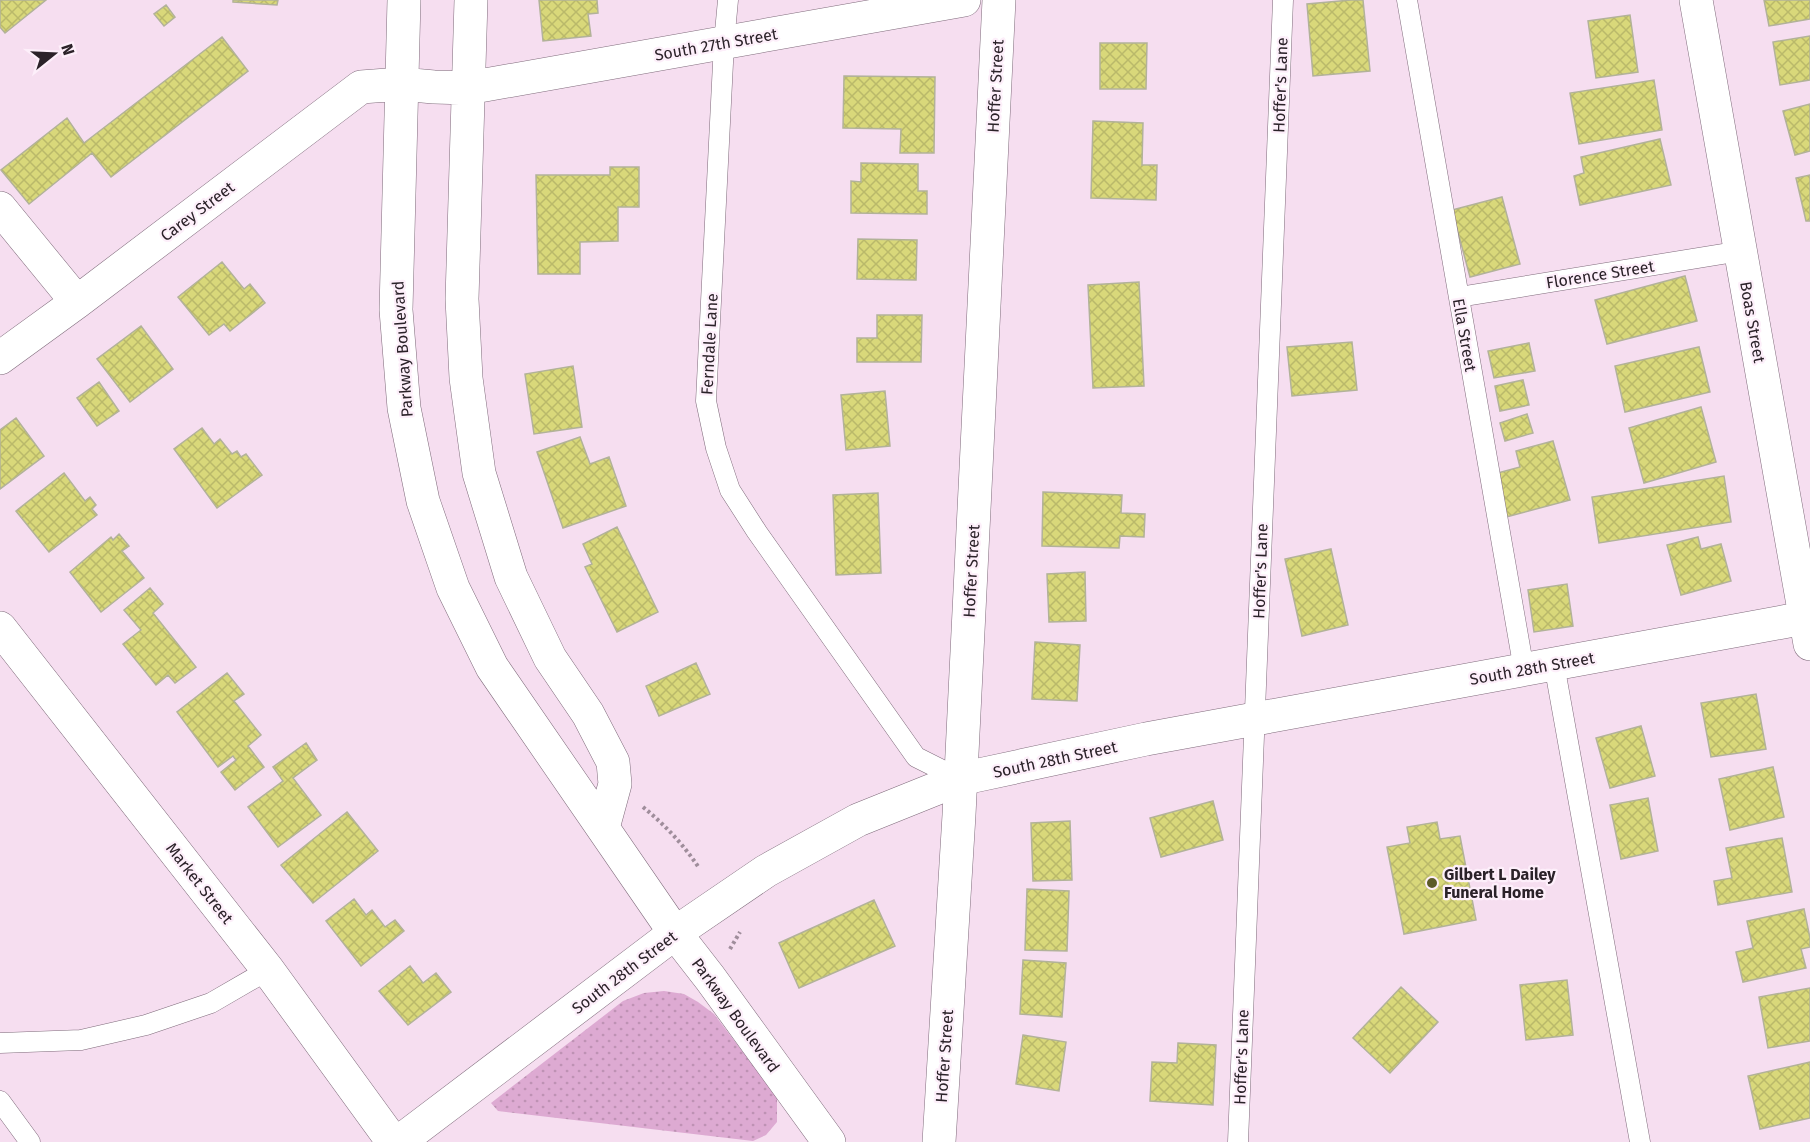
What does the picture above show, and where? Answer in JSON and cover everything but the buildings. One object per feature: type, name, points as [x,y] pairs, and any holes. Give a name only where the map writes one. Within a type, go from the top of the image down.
[{"type":"street","name":"Parkway Boulevard","points":[[404,0],[396,310],[404,408],[423,501],[453,588],[492,667],[675,933],[829,1142]]},
{"type":"street","points":[[471,0],[462,299],[466,378],[479,473],[511,576],[550,658],[588,714],[613,762],[615,784],[603,828]]},
{"type":"street","name":"South 27th Street","points":[[401,84],[468,88],[964,0]]},
{"type":"street","name":"Hoffer Street","points":[[939,1142],[960,779],[999,0]]},
{"type":"street","name":"Boas Street","points":[[1696,0],[1808,626]]},
{"type":"street","name":"Carey Street","points":[[0,358],[361,87],[401,84]]},
{"type":"street","points":[[0,208],[77,302]]},
{"type":"street","name":"South 28th Street","points":[[399,1142],[675,933],[766,871],[858,820],[960,779],[1146,739],[1539,667],[1808,626]]},
{"type":"street","name":"Market Street","points":[[0,628],[268,969],[393,1142]]},
{"type":"lane","name":"Ferndale Lane","points":[[728,0],[706,401],[716,448],[730,490],[746,515],[916,757],[960,779]]},
{"type":"lane","name":"Hoffer's Lane","points":[[1238,1142],[1284,0]]},
{"type":"lane","name":"Ella Street","points":[[1407,0],[1459,297],[1640,1142]]},
{"type":"lane","name":"Florence Street","points":[[1459,297],[1741,251]]},
{"type":"lane","points":[[0,1043],[81,1040],[146,1025],[211,1003],[268,969]]},
{"type":"lane","points":[[0,1101],[30,1142]]},
{"type":"path","points":[[615,784],[669,830],[689,852],[699,868]]},
{"type":"shaded area","points":[[664,991],[684,994],[714,1014],[777,1097],[777,1122],[766,1135],[753,1141],[498,1111],[491,1103],[623,1001],[644,993]]},
{"type":"place","name":"Gilbert L Dailey Funeral Home","points":[[1432,883]]}]
